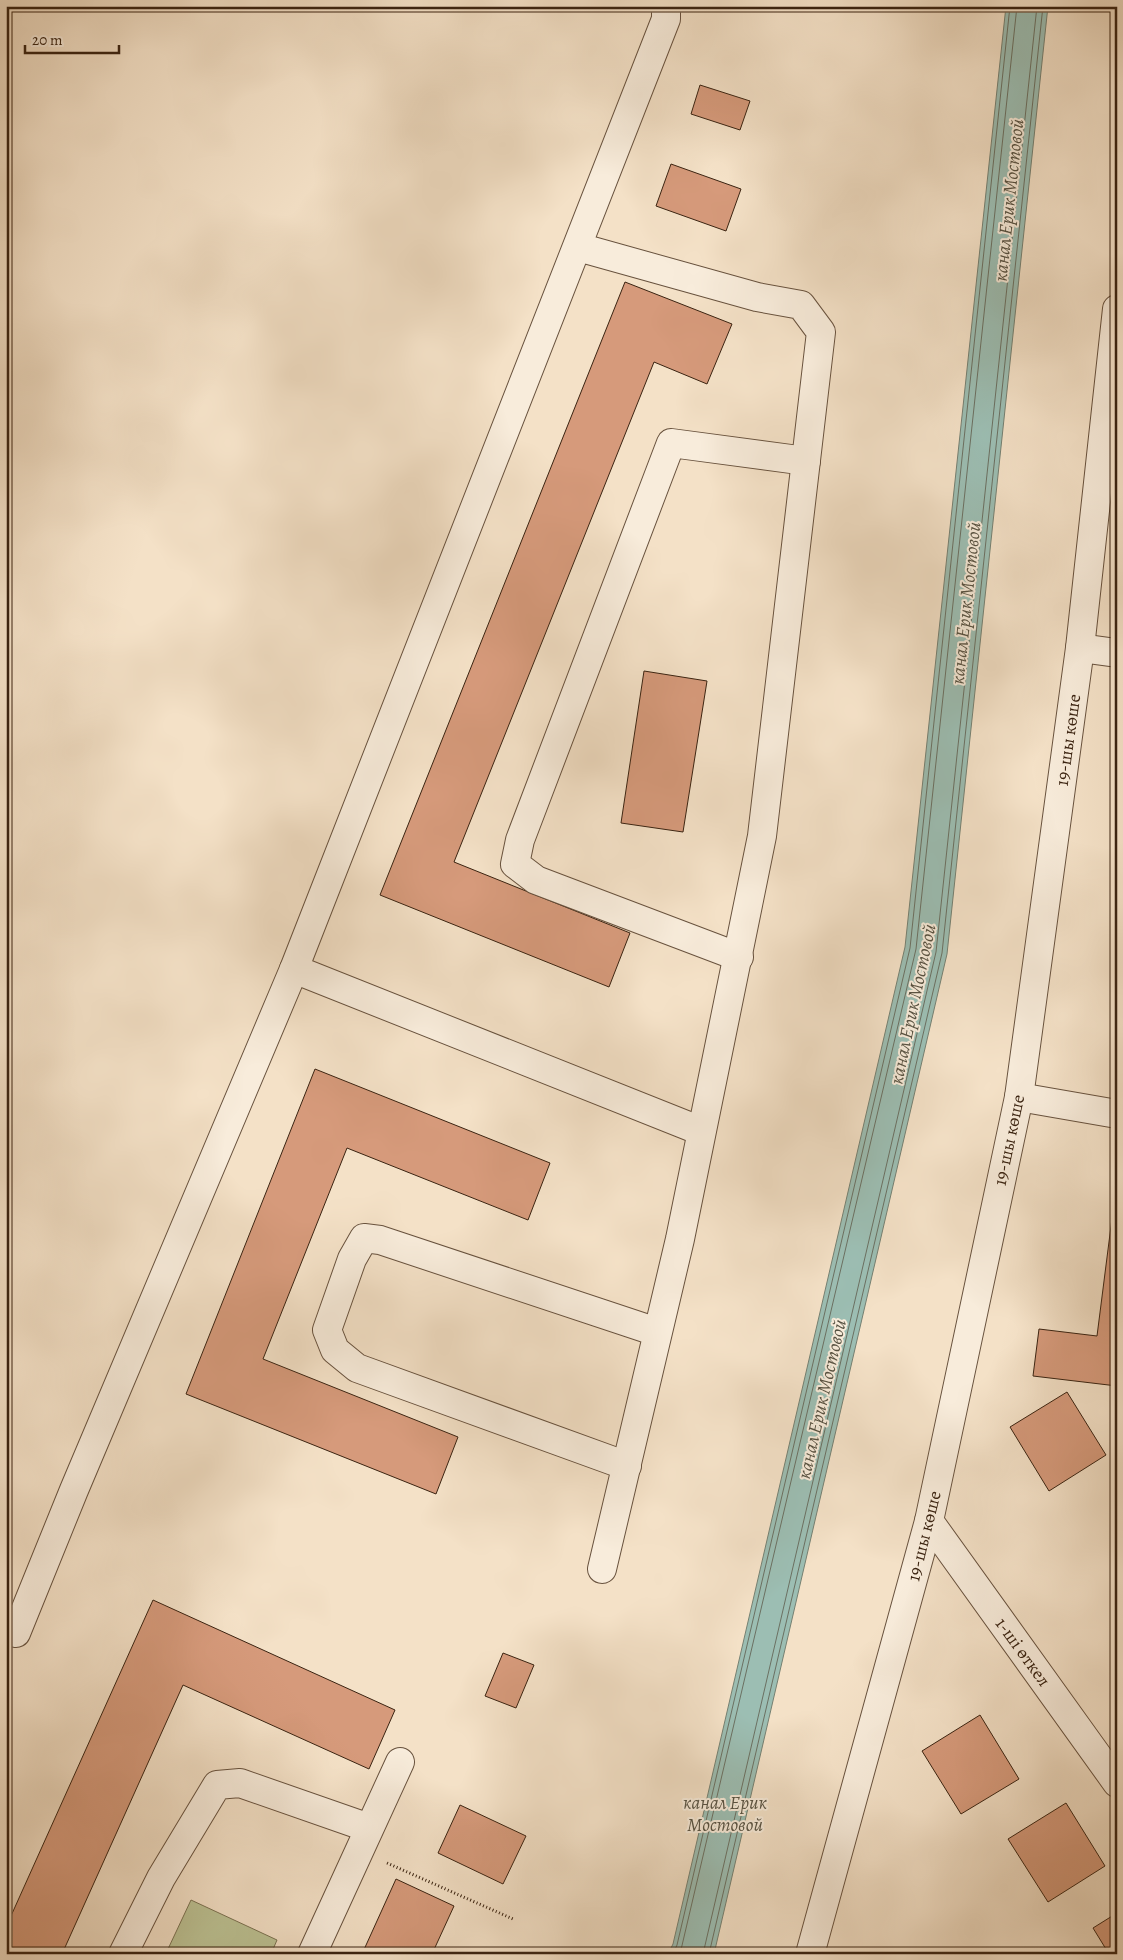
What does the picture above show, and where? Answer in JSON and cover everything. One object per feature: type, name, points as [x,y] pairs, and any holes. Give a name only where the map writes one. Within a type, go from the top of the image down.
[{"type":"street","points":[[9,1640],[294,969],[578,247],[666,19],[666,6]]},
{"type":"street","points":[[578,247],[757,297],[801,306],[821,332],[762,836],[739,957],[700,1131],[680,1239],[602,1569]]},
{"type":"street","name":"19-шы көше","points":[[810,1954],[929,1521],[1018,1097],[1080,648],[1117,310]]},
{"type":"street","points":[[739,957],[536,880],[515,864],[520,840],[672,443],[806,461]]},
{"type":"street","points":[[1080,648],[1117,654]]},
{"type":"street","points":[[294,969],[700,1131]]},
{"type":"street","points":[[1018,1097],[1117,1114]]},
{"type":"street","points":[[627,1466],[357,1368],[335,1350],[327,1330],[352,1259],[364,1238],[380,1240],[657,1332]]},
{"type":"street","name":"1-шi өткел","points":[[929,1521],[1117,1783]]},
{"type":"street","points":[[312,1954],[400,1762]]},
{"type":"street","points":[[123,1954],[161,1878],[217,1786],[240,1783],[364,1839]]},
{"type":"path","points":[[364,1839],[513,1919]]},
{"type":"green space","points":[[191,1900],[277,1940],[271,1954],[178,1954],[168,1949]]},
{"type":"water","name":"канал Ерик Мостовой","points":[[1006,6],[1048,6],[947,954],[714,1954],[668,1954],[673,1944],[905,947]]},
{"type":"building","points":[[700,85],[750,101],[740,130],[691,114]]},
{"type":"building","points":[[671,164],[741,189],[726,231],[656,206]]},
{"type":"building","points":[[625,282],[732,324],[707,384],[654,362],[454,862],[630,933],[609,987],[380,895]]},
{"type":"building","points":[[644,671],[707,681],[683,832],[621,823]]},
{"type":"building","points":[[315,1069],[550,1163],[528,1220],[347,1148],[263,1359],[458,1437],[436,1494],[186,1394]]},
{"type":"building","points":[[1117,1179],[1117,1386],[1033,1376],[1039,1329],[1097,1336]]},
{"type":"building","points":[[1067,1392],[1106,1455],[1049,1491],[1010,1427]]},
{"type":"building","points":[[153,1600],[395,1710],[369,1769],[183,1685],[62,1954],[26,1954],[6,1945],[6,1927]]},
{"type":"building","points":[[503,1653],[534,1665],[516,1708],[485,1696]]},
{"type":"building","points":[[980,1715],[1019,1779],[961,1814],[922,1751]]},
{"type":"building","points":[[1066,1803],[1105,1866],[1048,1902],[1008,1839]]},
{"type":"building","points":[[460,1805],[526,1836],[503,1884],[438,1853]]},
{"type":"building","points":[[396,1879],[454,1906],[432,1954],[362,1954]]},
{"type":"building","points":[[1117,1913],[1117,1954],[1109,1954],[1093,1928]]}]
